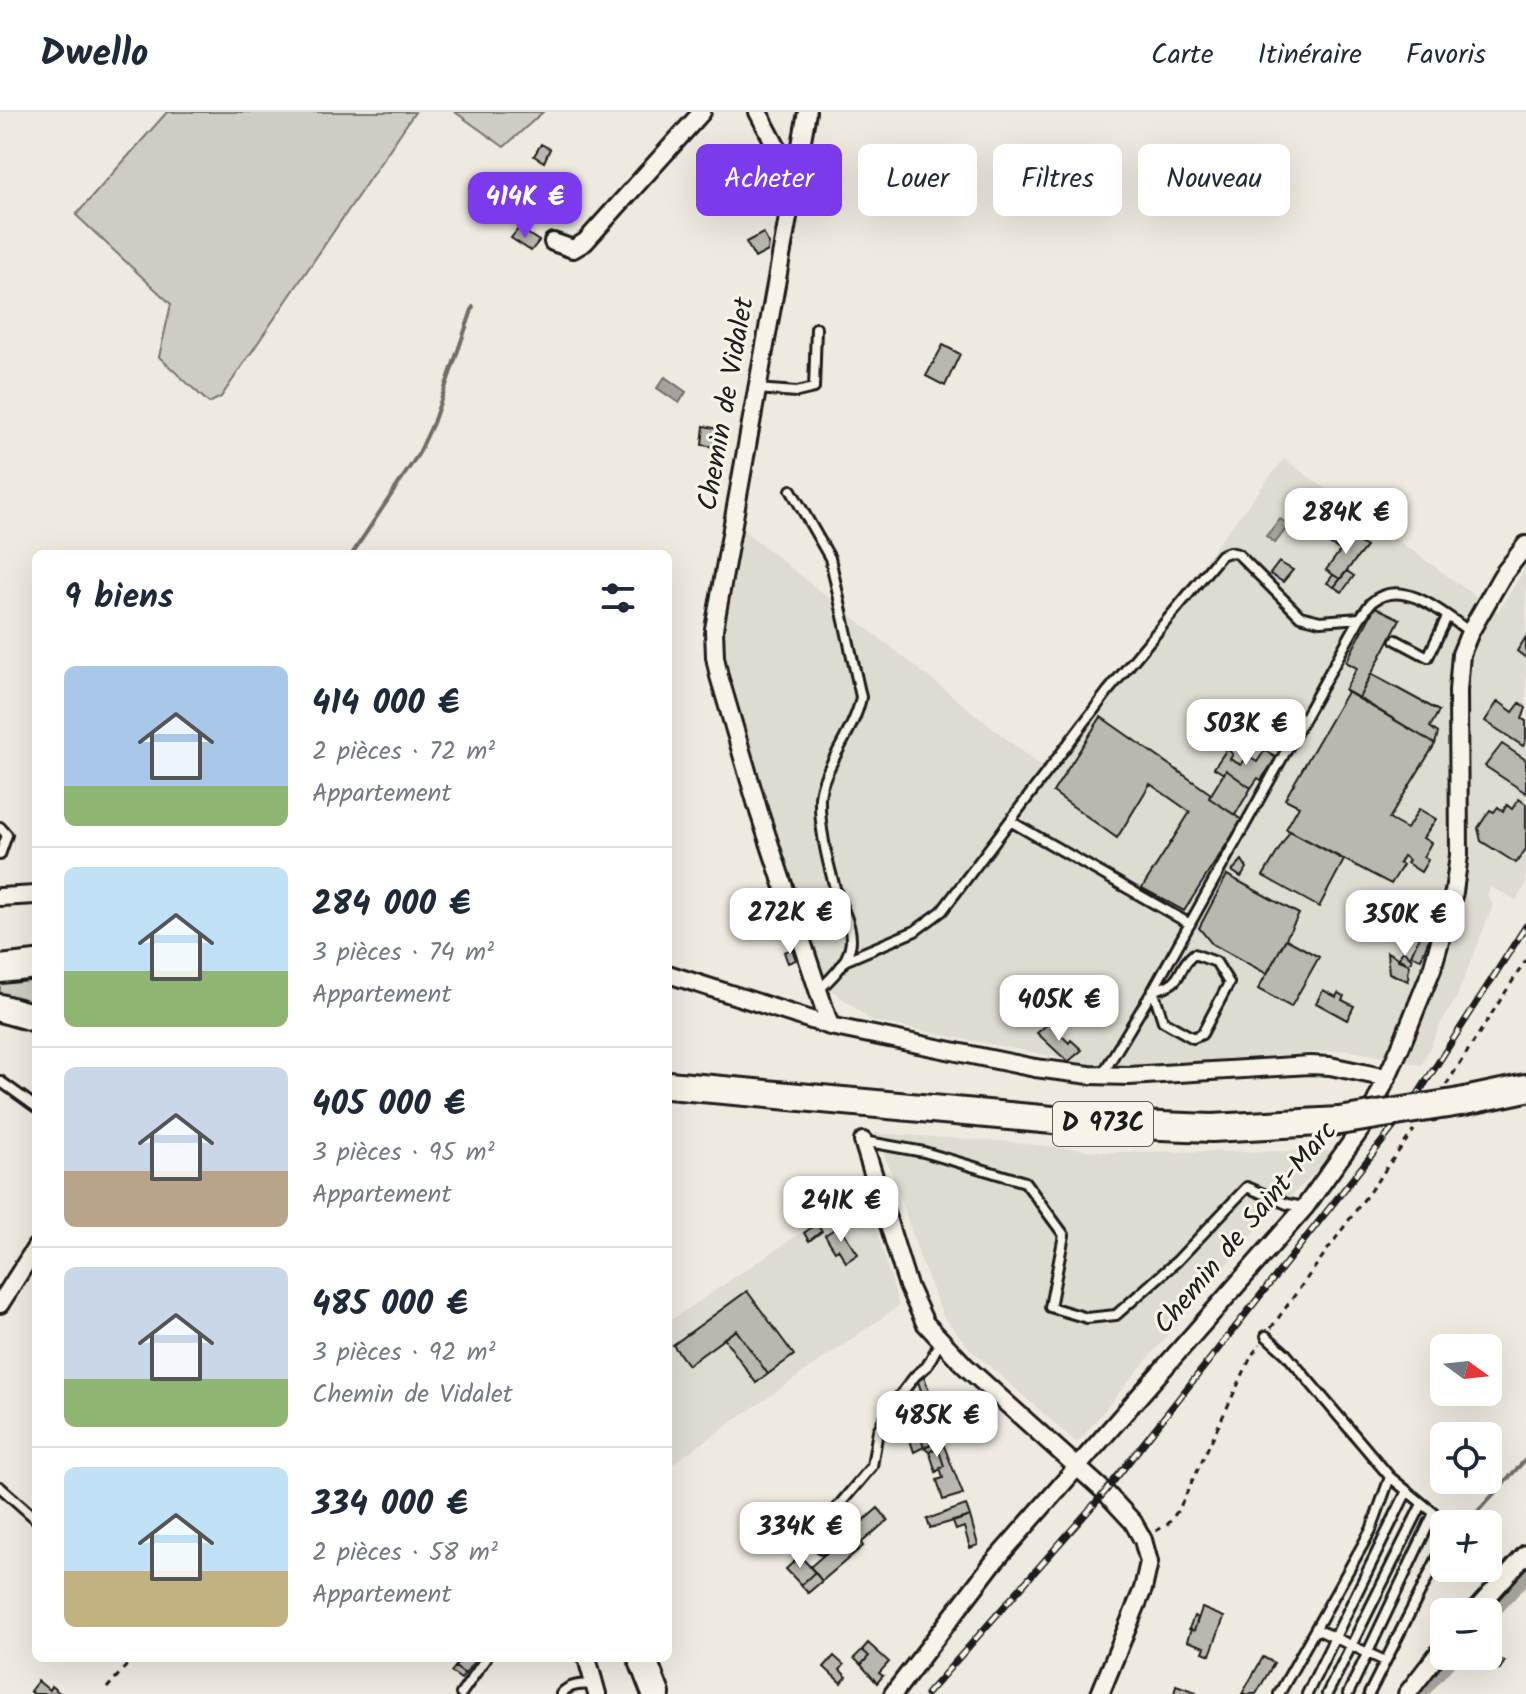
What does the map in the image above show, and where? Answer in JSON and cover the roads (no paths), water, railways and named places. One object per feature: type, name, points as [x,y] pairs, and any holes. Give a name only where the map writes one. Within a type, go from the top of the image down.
[{"type":"main road","points":[[0,969],[32,965]]},
{"type":"main road","points":[[0,1008],[32,1017]]},
{"type":"main road","name":"D 973C","points":[[672,1085],[1102,1124],[1212,1128],[1339,1121],[1450,1098],[1526,1088]]},
{"type":"main road","points":[[644,1662],[656,1694]]},
{"type":"street","points":[[553,242],[573,249],[585,242],[702,112]]},
{"type":"street","points":[[758,112],[775,144]]},
{"type":"street","name":"Chemin de Vidalet","points":[[801,144],[807,112]]},
{"type":"street","name":"Chemin de Vidalet","points":[[787,216],[716,614],[715,657],[759,812],[830,1026]]},
{"type":"street","name":"Chemin de Saint-Marc","points":[[893,1694],[993,1563],[1305,1207],[1368,1119],[1432,969],[1454,892],[1459,855],[1458,691],[1461,654],[1502,576],[1526,545]]},
{"type":"street","points":[[0,897],[32,895]]},
{"type":"street","points":[[672,975],[830,1026],[1035,1068],[1129,1076],[1310,1065],[1387,1078]]},
{"type":"street","points":[[863,1141],[916,1309],[940,1342],[1122,1509],[1143,1540],[1149,1562],[1143,1589],[1100,1694]]},
{"type":"street","points":[[0,1304],[32,1253]]},
{"type":"street","points":[[1487,1598],[1526,1554]]},
{"type":"street","points":[[588,1662],[596,1689]]},
{"type":"street","points":[[1407,1694],[1430,1664]]},
{"type":"lane","points":[[756,389],[797,392],[814,388],[816,328]]},
{"type":"lane","points":[[791,490],[832,566],[861,697],[859,710],[820,791],[823,841],[835,890],[851,935],[850,947],[841,967],[818,991]]},
{"type":"lane","points":[[844,961],[915,931],[932,920],[950,901],[1108,691],[1221,555],[1229,552],[1238,554],[1300,616],[1320,621],[1360,618]]},
{"type":"lane","points":[[1102,1075],[1153,990],[1360,618],[1373,601],[1403,594],[1416,597],[1470,632]]},
{"type":"lane","points":[[1396,640],[1428,657],[1447,617]]},
{"type":"lane","points":[[1010,821],[1190,924]]},
{"type":"lane","points":[[0,827],[7,835],[0,855]]},
{"type":"lane","points":[[1194,954],[1216,962],[1229,983],[1202,1034],[1193,1038],[1163,1021],[1153,990],[1176,982],[1194,954]]},
{"type":"lane","points":[[0,1081],[32,1104]]},
{"type":"lane","points":[[863,1141],[924,1152],[1025,1182],[1064,1235],[1050,1307],[1087,1318],[1116,1315],[1177,1261],[1247,1187],[1287,1204],[1305,1207]]},
{"type":"lane","points":[[1266,1336],[1286,1354],[1390,1477],[1430,1510]]},
{"type":"lane","points":[[822,1549],[815,1539],[819,1529],[872,1466],[878,1431],[888,1411],[915,1376],[927,1366],[940,1342]]},
{"type":"lane","points":[[1279,1694],[1371,1530],[1390,1477]]},
{"type":"lane","points":[[0,1487],[32,1515]]},
{"type":"lane","points":[[1307,1694],[1407,1491]]},
{"type":"lane","points":[[1327,1694],[1422,1504]]},
{"type":"lane","points":[[1348,1694],[1430,1521]]},
{"type":"lane","points":[[1369,1694],[1430,1573]]},
{"type":"lane","points":[[1316,1629],[1385,1661]]},
{"type":"lane","points":[[461,1694],[483,1662]]},
{"type":"lane","points":[[561,1694],[565,1689],[580,1684],[596,1689]]},
{"type":"waterway","points":[[355,550],[419,453],[433,423],[473,307]]},
{"type":"waterway","points":[[1479,1510],[1526,1459]]},
{"type":"waterway","points":[[1502,1601],[1526,1574]]},
{"type":"waterway","points":[[1419,1694],[1440,1670]]},
{"type":"railway","points":[[927,1694],[1105,1492],[1411,1105],[1526,926]]}]
